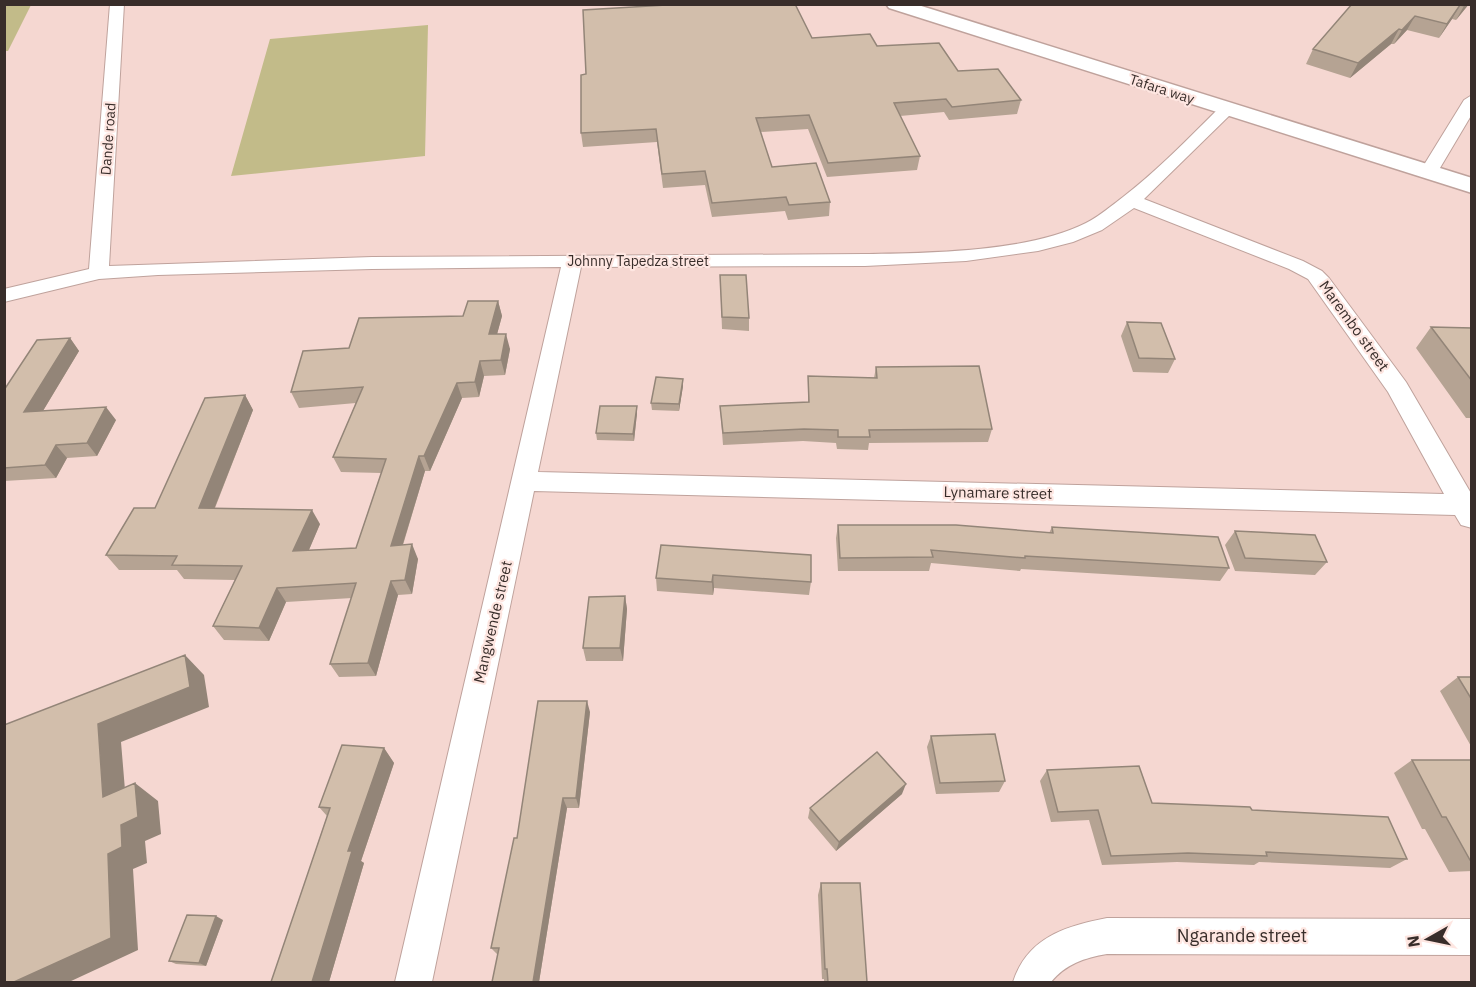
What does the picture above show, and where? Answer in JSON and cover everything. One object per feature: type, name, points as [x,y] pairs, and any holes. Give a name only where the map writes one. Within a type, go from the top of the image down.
[{"type":"street","name":"Dande road","points":[[99,273],[117,4]]},
{"type":"street","name":"Tafara way","points":[[895,4],[1472,186]]},
{"type":"street","points":[[1428,173],[1472,100]]},
{"type":"street","name":"Johnny Tapedza street","points":[[4,296],[99,273],[206,267],[572,261],[879,260],[963,256],[1035,246],[1079,234],[1097,225],[1130,200],[1226,110]]},
{"type":"street","name":"Marembo street","points":[[1130,200],[1296,265],[1315,275],[1332,293],[1398,388],[1468,510]]},
{"type":"street","name":"Mangwende street","points":[[413,982],[572,261]]},
{"type":"street","name":"Lynamare street","points":[[525,481],[1468,510]]},
{"type":"street","name":"Ngarande street","points":[[1031,982],[1043,961],[1087,940],[1107,936],[1472,937]]},
{"type":"shaded area","points":[[4,5],[31,5],[8,51],[5,51]]},
{"type":"shaded area","points":[[428,25],[425,156],[231,176],[270,39]]},
{"type":"building","points":[[683,4],[795,4],[812,38],[870,34],[877,46],[939,43],[958,71],[998,69],[1021,100],[952,107],[946,99],[894,103],[920,156],[828,163],[809,115],[756,118],[772,167],[816,163],[830,202],[789,205],[786,197],[712,203],[705,171],[662,174],[656,129],[581,133],[581,75],[586,74],[583,10]]},
{"type":"building","points":[[1352,4],[1466,4],[1460,5],[1447,24],[1415,16],[1402,30],[1399,29],[1358,63],[1313,49]]},
{"type":"building","points":[[720,275],[746,275],[749,318],[722,317]]},
{"type":"building","points":[[468,301],[498,301],[489,334],[506,334],[501,360],[480,361],[475,382],[457,383],[424,456],[419,456],[391,546],[412,544],[405,580],[391,581],[368,663],[330,664],[356,583],[277,588],[259,628],[213,626],[242,566],[172,565],[177,556],[106,555],[134,508],[155,508],[205,398],[245,395],[199,508],[312,510],[293,551],[356,548],[386,459],[333,457],[363,387],[291,392],[303,351],[349,348],[359,318],[463,316]]},
{"type":"building","points":[[1127,322],[1161,323],[1175,359],[1139,358]]},
{"type":"building","points":[[1431,327],[1472,328],[1472,381]]},
{"type":"building","points":[[70,338],[24,412],[106,407],[87,443],[56,445],[45,465],[4,468],[4,390],[37,340]]},
{"type":"building","points":[[979,366],[992,429],[869,430],[870,437],[838,437],[838,430],[804,429],[723,433],[720,406],[809,402],[808,376],[877,378],[876,367]]},
{"type":"building","points":[[656,377],[683,379],[679,404],[651,403]]},
{"type":"building","points":[[600,406],[637,406],[633,434],[596,433]]},
{"type":"building","points":[[838,525],[956,525],[1053,533],[1052,527],[1218,537],[1229,568],[1025,556],[1025,558],[931,550],[933,557],[840,558]]},
{"type":"building","points":[[1235,531],[1315,535],[1327,562],[1245,558]]},
{"type":"building","points":[[661,545],[811,555],[811,582],[713,575],[712,582],[656,578]]},
{"type":"building","points":[[625,596],[620,648],[583,648],[589,597]]},
{"type":"building","points":[[185,655],[190,687],[98,724],[103,797],[135,783],[138,817],[121,825],[122,847],[108,854],[111,938],[14,982],[4,982],[4,725]]},
{"type":"building","points":[[1458,677],[1472,677],[1472,700]]},
{"type":"building","points":[[538,701],[587,701],[576,798],[563,798],[533,982],[492,982],[499,948],[491,948],[514,838],[517,838]]},
{"type":"building","points":[[995,734],[1005,781],[940,783],[931,736]]},
{"type":"building","points":[[342,745],[384,748],[348,851],[352,851],[312,982],[271,982],[330,808],[319,807]]},
{"type":"building","points":[[877,752],[906,784],[839,842],[810,808]]},
{"type":"building","points":[[1412,760],[1472,760],[1472,860],[1446,817],[1442,817]]},
{"type":"building","points":[[1139,766],[1152,803],[1250,807],[1252,810],[1388,817],[1407,859],[1266,852],[1267,856],[1188,853],[1111,856],[1098,810],[1058,812],[1047,770]]},
{"type":"building","points":[[821,883],[860,883],[867,982],[828,982],[827,969],[825,969]]},
{"type":"building","points":[[187,915],[216,916],[199,963],[169,961]]}]
